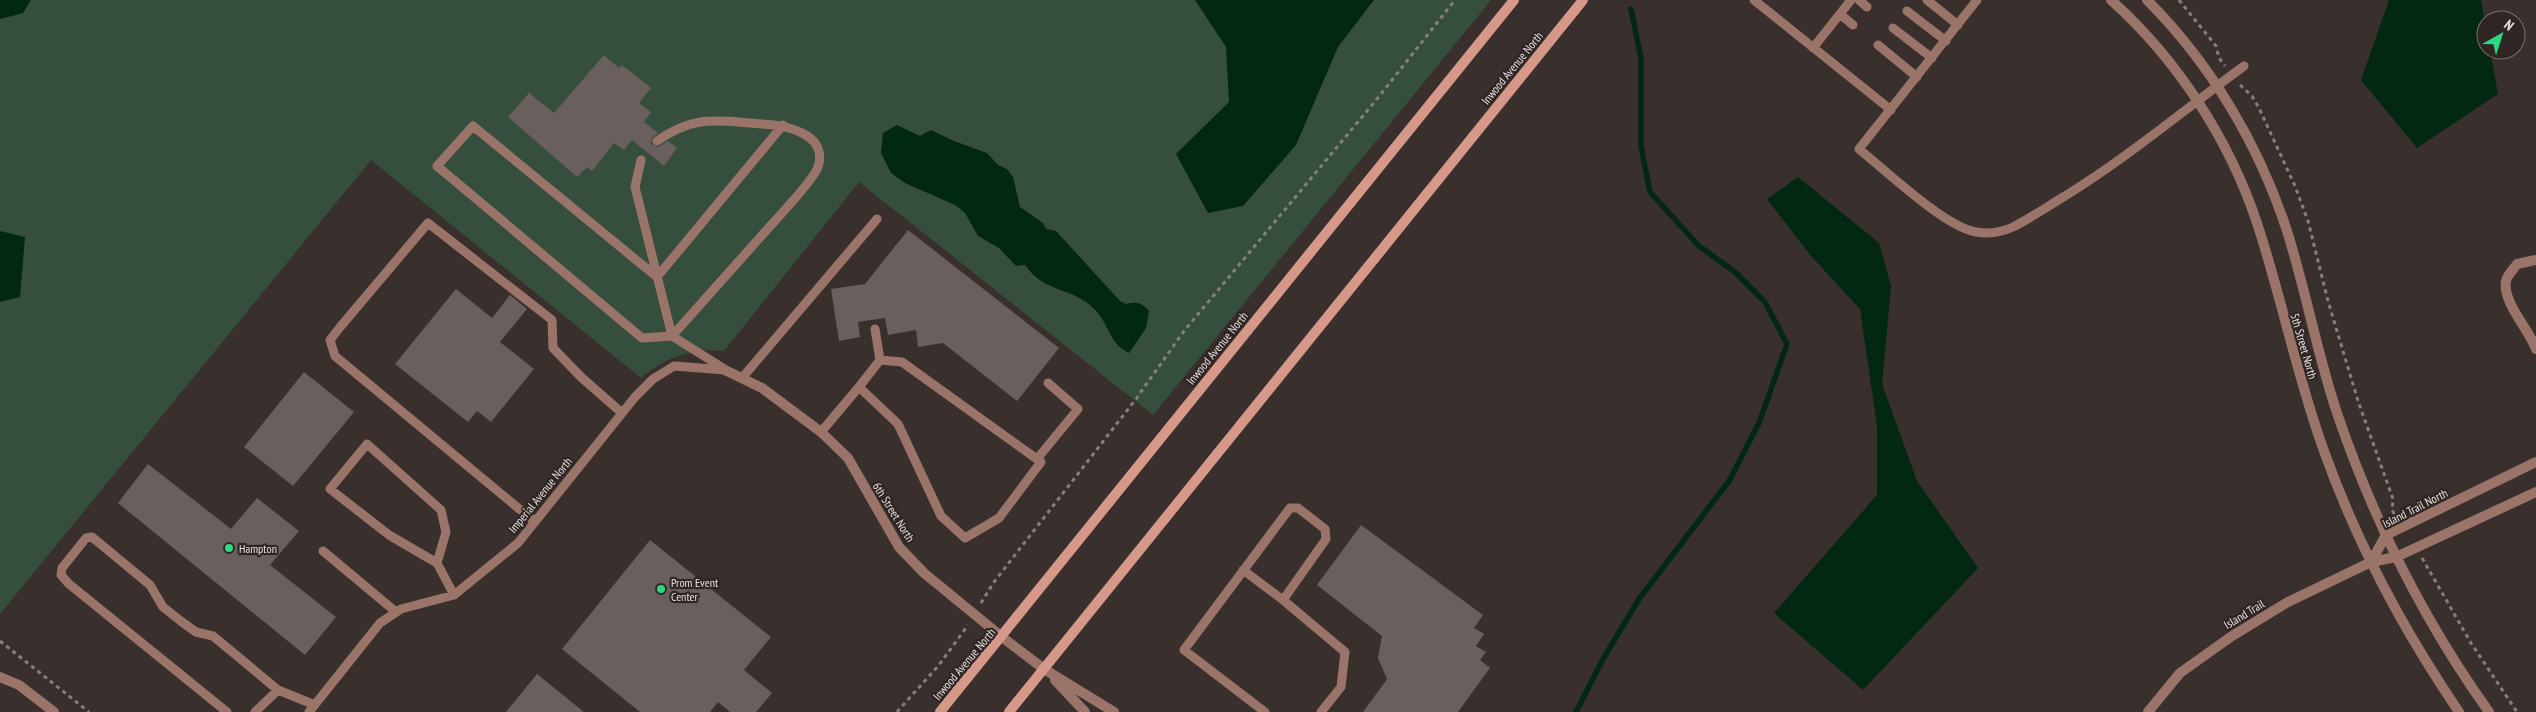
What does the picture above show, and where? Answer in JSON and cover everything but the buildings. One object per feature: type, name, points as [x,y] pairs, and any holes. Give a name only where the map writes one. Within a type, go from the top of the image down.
[{"type":"main road","name":"Inwood Avenue North","points":[[940,712],[1514,0]]},
{"type":"main road","name":"Inwood Avenue North","points":[[1009,712],[1583,0]]},
{"type":"street","name":"5th Street North","points":[[2111,0],[2154,44],[2197,102],[2225,148],[2251,206],[2266,252],[2311,414],[2335,481],[2371,562],[2412,638],[2459,712]]},
{"type":"street","name":"5th Street North","points":[[2147,0],[2186,43],[2217,86],[2248,139],[2278,207],[2336,412],[2386,535],[2432,623],[2489,712]]},
{"type":"street","points":[[2536,260],[2517,264],[2506,280],[2507,300],[2532,338],[2536,349]]},
{"type":"street","name":"6th Street North","points":[[725,370],[762,388],[821,432],[848,458],[899,547],[924,573],[1044,669]]},
{"type":"street","name":"Island Trail North","points":[[2371,562],[2386,535],[2536,462]]},
{"type":"street","points":[[2371,562],[2396,557],[2536,492]]},
{"type":"street","name":"Island Trail","points":[[2148,712],[2180,673],[2232,636],[2288,602],[2371,562]]},
{"type":"street","points":[[1044,669],[1085,712]]},
{"type":"street","points":[[1044,669],[1114,712]]},
{"type":"street","points":[[0,677],[19,685],[54,712]]},
{"type":"lane","points":[[1754,0],[1890,110]]},
{"type":"lane","points":[[1813,48],[1851,0]]},
{"type":"lane","points":[[1859,0],[1867,7]]},
{"type":"lane","points":[[1927,0],[1958,25]]},
{"type":"lane","points":[[1977,0],[1859,150],[1948,220],[1967,230],[1987,233],[2013,227],[2080,187],[2244,66]]},
{"type":"lane","points":[[1907,11],[1946,41]]},
{"type":"lane","points":[[1840,14],[1853,25]]},
{"type":"lane","points":[[1893,28],[1932,58]]},
{"type":"lane","points":[[1878,45],[1917,77]]},
{"type":"lane","points":[[657,140],[677,127],[700,121],[782,125],[812,138],[818,152],[818,167],[793,201],[672,336]]},
{"type":"lane","points":[[657,277],[782,125]]},
{"type":"lane","points":[[657,277],[473,126],[437,166],[642,338],[672,336],[725,370]]},
{"type":"lane","points":[[641,160],[636,187],[672,336]]},
{"type":"lane","points":[[742,378],[877,219]]},
{"type":"lane","points":[[535,522],[335,356],[330,340],[341,326],[428,223],[552,320],[553,348],[581,377],[622,413]]},
{"type":"lane","points":[[821,432],[880,360],[875,329]]},
{"type":"lane","points":[[859,387],[898,424],[941,516],[965,538],[999,518],[1041,462],[902,362],[880,360]]},
{"type":"lane","name":"Imperial Avenue North","points":[[312,708],[380,623],[396,612],[454,595],[518,543],[622,413],[653,379],[674,366],[725,370]]},
{"type":"lane","points":[[1037,459],[1078,409],[1048,383]]},
{"type":"lane","points":[[437,563],[446,532],[441,510],[366,444],[330,489],[389,536],[437,563],[454,595]]},
{"type":"lane","points":[[1266,712],[1184,650],[1290,508],[1298,508],[1325,529],[1326,538],[1283,600]]},
{"type":"lane","points":[[227,712],[69,584],[61,575],[62,568],[86,538],[92,537],[141,577],[150,585],[163,606],[182,622],[196,632],[213,636],[278,690],[312,708]]},
{"type":"lane","points":[[323,551],[396,612]]},
{"type":"lane","points":[[1243,570],[1283,600],[1345,652],[1341,687],[1321,712]]},
{"type":"lane","points":[[255,712],[278,690]]},
{"type":"path","points":[[987,592],[1128,410],[1184,331],[1377,99],[1455,0]]},
{"type":"path","points":[[2179,0],[2216,46],[2219,58]]},
{"type":"path","points":[[2246,92],[2252,96],[2270,131],[2304,212],[2358,401],[2393,499],[2392,510]]},
{"type":"path","points":[[2424,562],[2471,642],[2517,712]]},
{"type":"path","points":[[897,712],[961,637]]},
{"type":"path","points":[[0,641],[89,712]]},
{"type":"shaded area","points":[[0,0],[1491,0],[1153,415],[859,182],[724,351],[701,351],[680,356],[659,365],[641,378],[371,160],[0,614]]},
{"type":"shaded area","points":[[0,0],[31,0],[23,13],[0,19]]},
{"type":"shaded area","points":[[1195,0],[1374,0],[1338,47],[1296,145],[1243,206],[1208,213],[1176,154],[1229,102],[1226,47]]},
{"type":"shaded area","points":[[2389,0],[2481,0],[2483,10],[2476,10],[2476,60],[2492,60],[2498,94],[2417,148],[2361,80]]},
{"type":"shaded area","points":[[897,125],[920,136],[931,130],[987,153],[998,165],[1007,169],[1013,177],[1020,207],[1043,223],[1046,229],[1056,231],[1120,301],[1126,304],[1139,303],[1149,311],[1146,328],[1129,353],[1116,343],[1099,314],[1085,301],[1041,281],[1025,265],[1016,266],[999,248],[978,236],[965,213],[955,205],[905,183],[891,173],[881,153],[883,133]]},
{"type":"shaded area","points":[[1798,177],[1879,243],[1891,286],[1882,384],[1917,481],[1978,568],[1863,690],[1774,613],[1877,495],[1877,426],[1860,309],[1811,256],[1767,199]]},
{"type":"shaded area","points":[[0,231],[25,237],[20,297],[0,302]]},
{"type":"waterway","points":[[1576,712],[1603,659],[1639,599],[1729,481],[1759,423],[1787,344],[1765,302],[1735,272],[1699,246],[1650,192],[1641,146],[1641,58],[1631,9]]},
{"type":"place","name":"Hampton","points":[[229,548]]},
{"type":"place","name":"Prom Event Center","points":[[661,589]]}]
